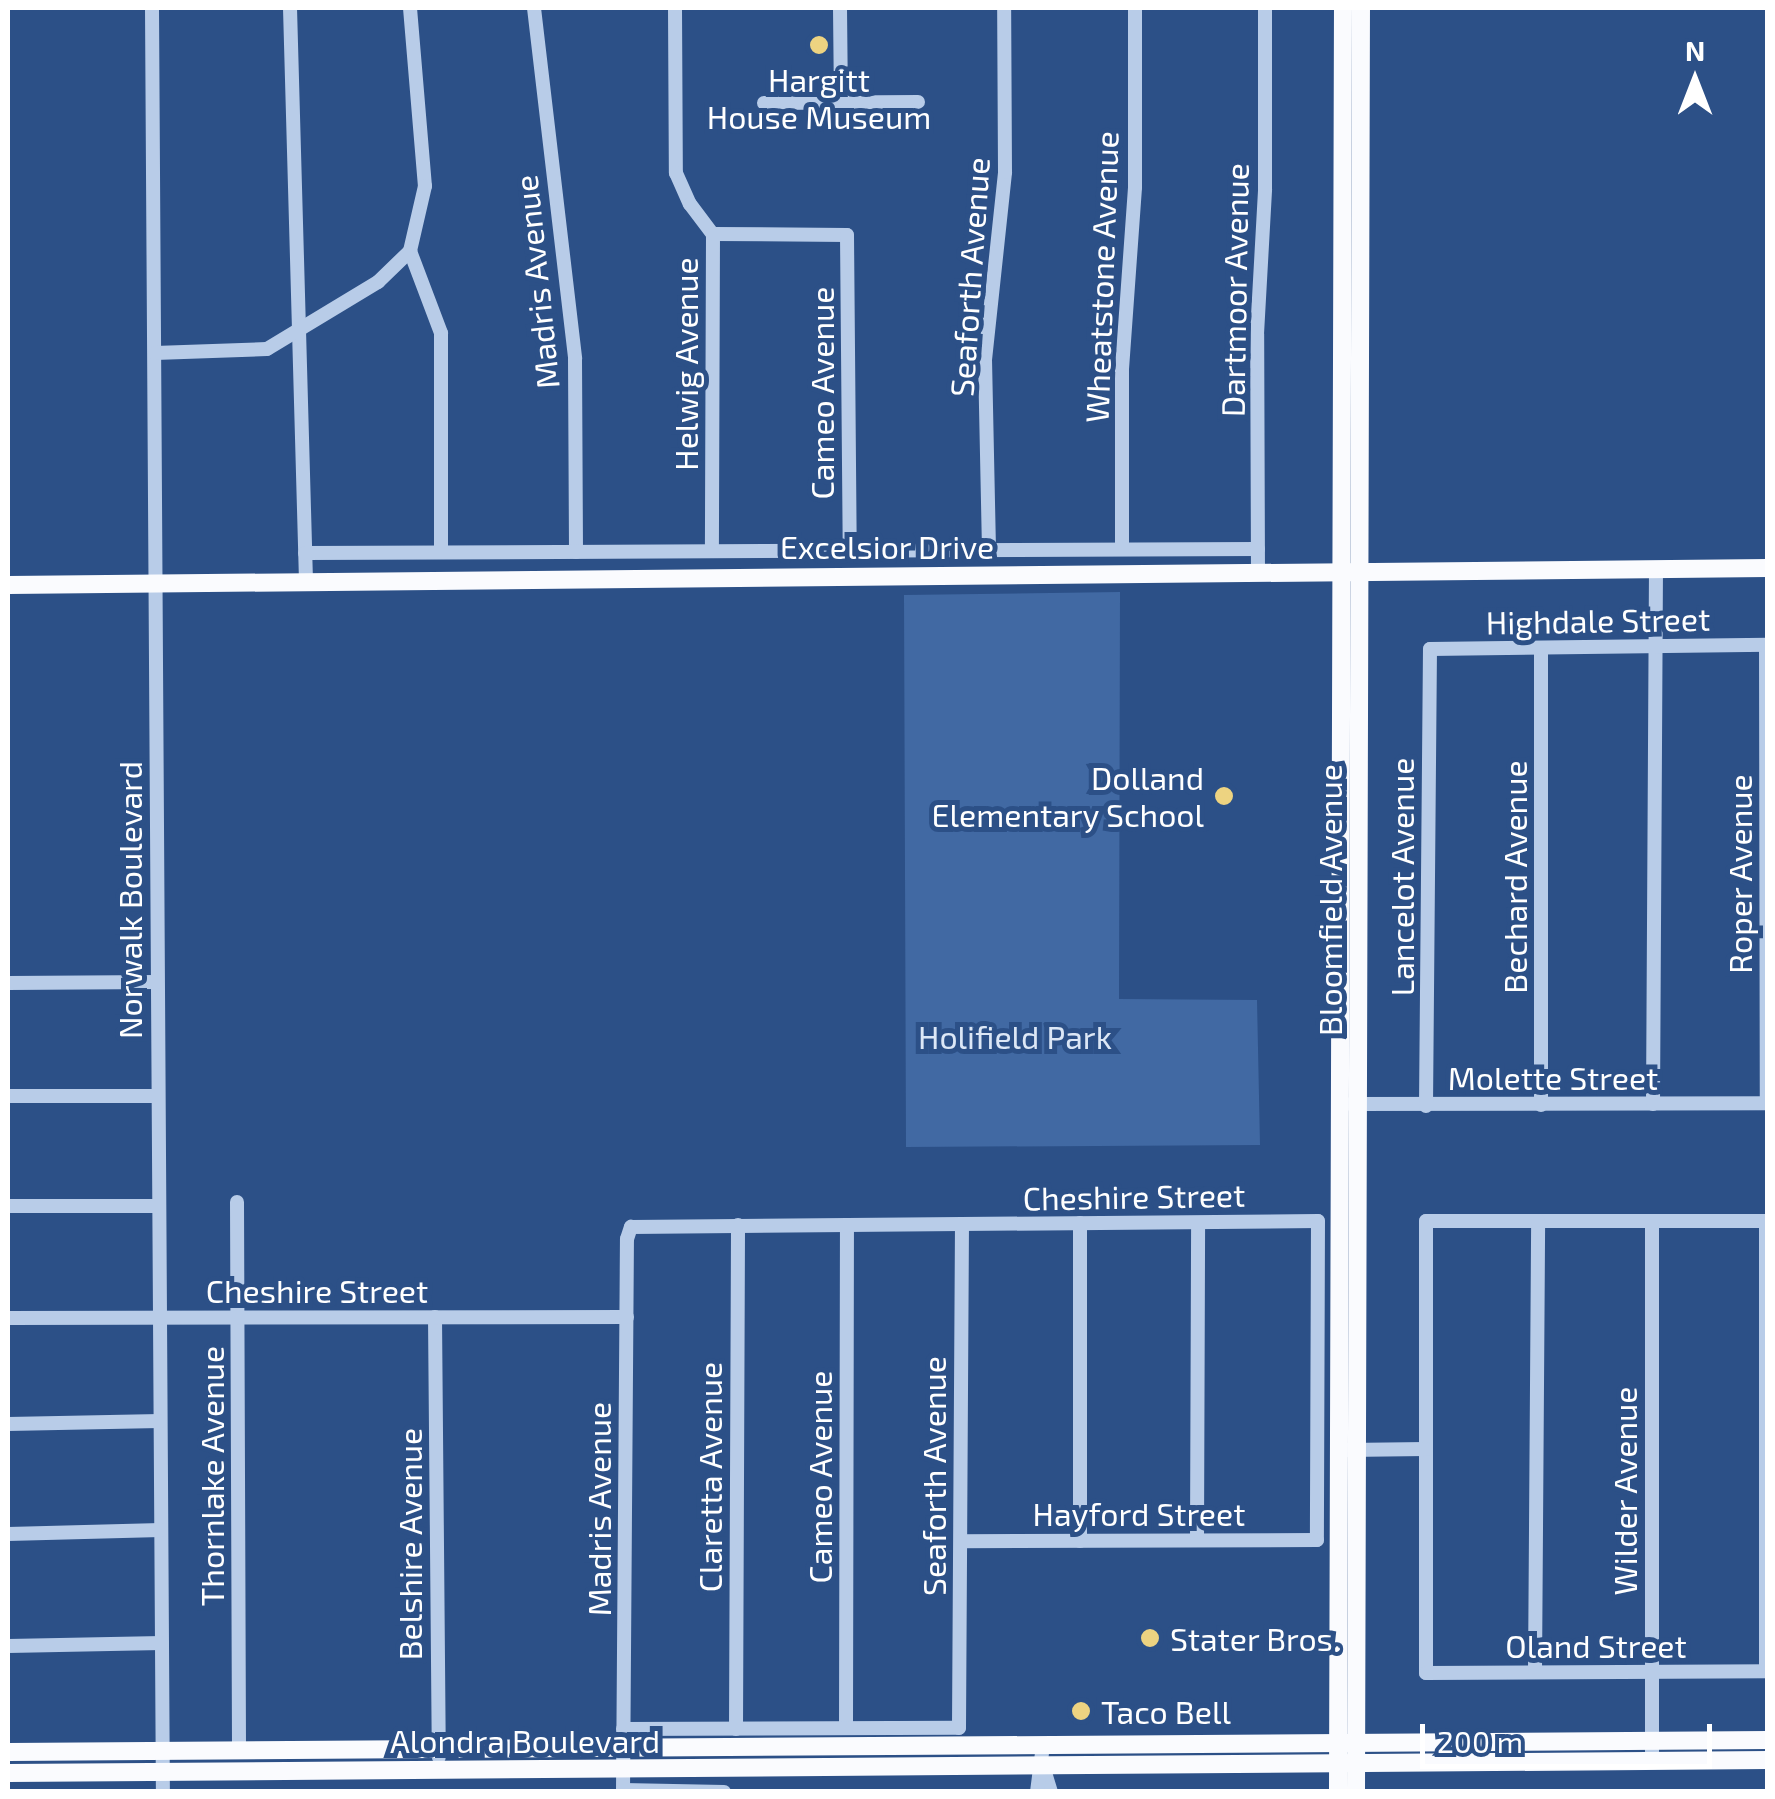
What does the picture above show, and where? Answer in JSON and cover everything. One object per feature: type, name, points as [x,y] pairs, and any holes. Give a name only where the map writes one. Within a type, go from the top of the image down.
[{"type":"main road","name":"Bloomfield Avenue","points":[[1338,1792],[1346,1753],[1347,1606],[1358,1450],[1360,1104],[1343,8]]},
{"type":"main road","name":"Bloomfield Avenue","points":[[1347,1606],[1327,1450],[1340,1104],[1361,8]]},
{"type":"main road","points":[[1343,35],[1362,48],[1343,61]]},
{"type":"main road","name":"Excelsior Drive","points":[[8,585],[1768,568]]},
{"type":"main road","name":"Alondra Boulevard","points":[[8,1752],[438,1749],[624,1739],[1167,1745],[1652,1761],[1768,1760]]},
{"type":"main road","name":"Alondra Boulevard","points":[[8,1773],[163,1782],[439,1770],[1167,1764],[1346,1753],[1768,1740]]},
{"type":"main road","points":[[1167,1745],[1167,1764]]},
{"type":"main road","name":"Bloomfield Avenue","points":[[1346,1753],[1356,1792]]},
{"type":"street","name":"Norwalk Boulevard","points":[[152,8],[163,1782]]},
{"type":"street","points":[[290,8],[306,580]]},
{"type":"street","points":[[155,353],[267,348],[378,282],[410,251],[425,186],[410,8]]},
{"type":"street","name":"Madris Avenue","points":[[534,8],[575,359],[576,552]]},
{"type":"street","name":"Helwig Avenue","points":[[676,8],[676,173],[690,204],[713,234],[712,551]]},
{"type":"street","points":[[840,8],[841,104]]},
{"type":"street","name":"Seaforth Avenue","points":[[989,550],[985,360],[1005,172],[1004,8]]},
{"type":"street","name":"Wheatstone Avenue","points":[[1122,549],[1122,369],[1135,187],[1134,8]]},
{"type":"street","name":"Dartmoor Avenue","points":[[1258,574],[1257,334],[1265,189],[1265,8]]},
{"type":"street","points":[[764,103],[918,102]]},
{"type":"street","name":"Cameo Avenue","points":[[713,234],[848,235],[850,550]]},
{"type":"street","points":[[410,251],[441,333],[441,552]]},
{"type":"street","name":"Excelsior Drive","points":[[305,552],[1258,549]]},
{"type":"street","points":[[1653,1104],[1656,569]]},
{"type":"street","name":"Highdale Street","points":[[1430,649],[1767,646]]},
{"type":"street","name":"Roper Avenue","points":[[1767,646],[1767,1103]]},
{"type":"street","name":"Lancelot Avenue","points":[[1426,1106],[1430,649]]},
{"type":"street","name":"Bechard Avenue","points":[[1541,649],[1541,1105]]},
{"type":"street","points":[[8,982],[157,982]]},
{"type":"street","points":[[8,1096],[158,1096]]},
{"type":"street","name":"Molette Street","points":[[1340,1104],[1767,1103]]},
{"type":"street","name":"Thornlake Avenue","points":[[237,1202],[240,1750]]},
{"type":"street","points":[[8,1206],[159,1206]]},
{"type":"street","name":"Cheshire Street","points":[[632,1227],[1318,1221],[1327,1450],[1317,1540]]},
{"type":"street","points":[[1327,1450],[1426,1449],[1426,1221],[1767,1221],[1767,1671]]},
{"type":"street","points":[[1536,1672],[1538,1221]]},
{"type":"street","name":"Wilder Avenue","points":[[1652,1221],[1652,1761]]},
{"type":"street","points":[[1080,1223],[1080,1541]]},
{"type":"street","points":[[1197,1540],[1198,1223]]},
{"type":"street","name":"Claretta Avenue","points":[[736,1729],[738,1225]]},
{"type":"street","name":"Cameo Avenue","points":[[846,1728],[847,1225]]},
{"type":"street","name":"Seaforth Avenue","points":[[959,1728],[962,1225]]},
{"type":"street","name":"Madris Avenue","points":[[623,1791],[626,1240],[632,1227]]},
{"type":"street","name":"Belshire Avenue","points":[[435,1317],[439,1770]]},
{"type":"street","name":"Cheshire Street","points":[[8,1318],[627,1317]]},
{"type":"street","points":[[8,1424],[160,1421]]},
{"type":"street","name":"Oland Street","points":[[1426,1449],[1426,1673],[1767,1671]]},
{"type":"street","points":[[8,1534],[161,1530]]},
{"type":"street","name":"Hayford Street","points":[[960,1541],[1317,1540]]},
{"type":"street","points":[[8,1646],[162,1644]]},
{"type":"street","name":"Alondra Boulevard","points":[[624,1739],[736,1729],[959,1728]]},
{"type":"street","points":[[1037,1792],[1043,1746]]},
{"type":"street","points":[[1043,1766],[1051,1792]]},
{"type":"street","name":"Alondra Boulevard","points":[[623,1791],[724,1792]]},
{"type":"green space","name":"Holifield Park","points":[[1120,592],[1119,999],[1257,1000],[1260,1145],[906,1147],[904,595]]},
{"type":"place","name":"Hargitt House Museum","points":[[819,45]]},
{"type":"place","name":"Dolland Elementary School","points":[[1224,796]]},
{"type":"place","name":"Stater Bros.","points":[[1150,1638]]},
{"type":"place","name":"Taco Bell","points":[[1081,1711]]}]
